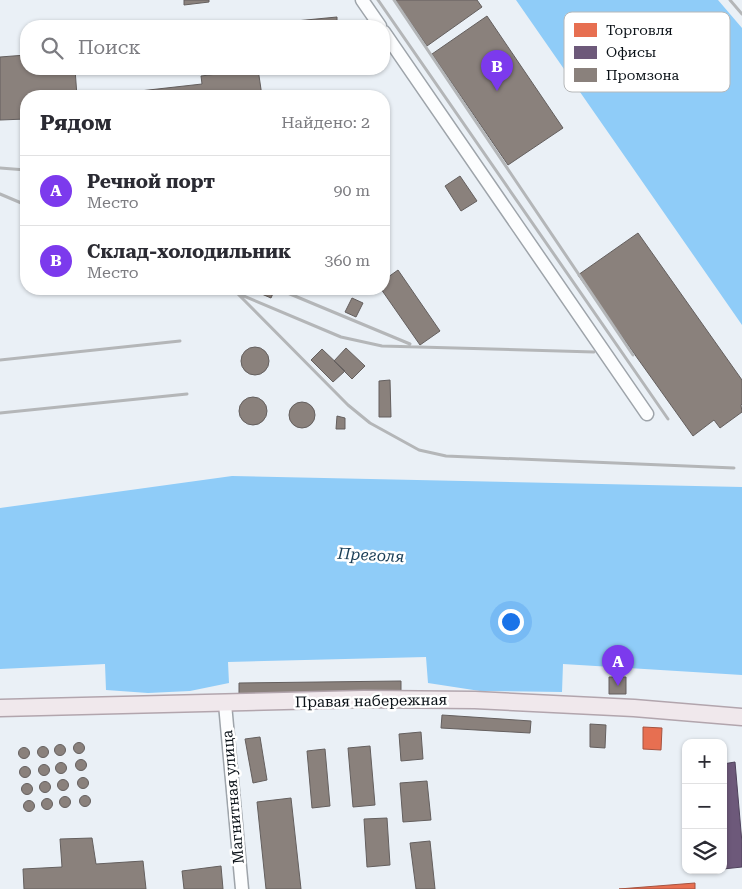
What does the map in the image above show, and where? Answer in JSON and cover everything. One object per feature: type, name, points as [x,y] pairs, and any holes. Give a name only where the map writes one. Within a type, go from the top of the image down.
[{"type":"main road","name":"Правая набережная","points":[[0,708],[225,704],[364,699],[475,700],[634,708],[742,717]]},
{"type":"street","points":[[362,0],[376,20]]},
{"type":"street","points":[[390,41],[647,414]]},
{"type":"street","name":"Магнитная улица","points":[[225,704],[242,889]]},
{"type":"water","points":[[516,0],[718,0],[728,12],[564,12],[564,69]]},
{"type":"water","points":[[730,14],[742,28],[742,325],[580,92],[730,92]]},
{"type":"water","name":"Преголя","points":[[232,476],[742,487],[742,675],[563,664],[562,692],[480,691],[428,683],[426,657],[228,662],[229,683],[190,691],[148,693],[106,690],[105,664],[0,669],[0,508]]},
{"type":"building: Торговля","points":[[643,727],[662,728],[661,750],[643,749]]},
{"type":"building: Торговля","points":[[695,883],[695,889],[619,889]]},
{"type":"building: Офисы","points":[[735,762],[742,843],[742,867],[727,869],[727,784],[727,763]]},
{"type":"building: Промзона","points":[[184,0],[209,0],[209,2],[184,5]]},
{"type":"building: Промзона","points":[[395,0],[477,0],[482,7],[427,46]]},
{"type":"building: Промзона","points":[[487,16],[563,128],[508,165],[432,54]]},
{"type":"building: Промзона","points":[[337,17],[337,20],[306,20]]},
{"type":"building: Промзона","points":[[20,55],[20,75],[75,75],[77,90],[20,90],[20,119],[0,120],[0,57]]},
{"type":"building: Промзона","points":[[259,75],[261,90],[149,90],[202,84],[201,76]]},
{"type":"building: Промзона","points":[[460,176],[477,201],[461,211],[445,186]]},
{"type":"building: Промзона","points":[[638,233],[742,380],[742,412],[720,428],[714,420],[693,436],[578,275]]},
{"type":"building: Промзона","points":[[398,270],[440,331],[420,345],[385,295],[390,295],[390,276]]},
{"type":"building: Промзона","points":[[352,298],[363,303],[356,317],[345,312]]},
{"type":"building: Промзона","points":[[255,347],[265,351],[269,361],[265,371],[255,375],[245,371],[241,361],[245,351]]},
{"type":"building: Промзона","points":[[346,348],[365,366],[352,379],[334,361]]},
{"type":"building: Промзона","points":[[322,349],[345,371],[333,382],[311,360]]},
{"type":"building: Промзона","points":[[390,380],[391,417],[379,417],[379,381]]},
{"type":"building: Промзона","points":[[253,397],[263,401],[267,411],[263,421],[253,425],[243,421],[239,411],[243,401]]},
{"type":"building: Промзона","points":[[302,402],[312,405],[315,415],[312,425],[302,428],[292,425],[289,415],[292,405]]},
{"type":"building: Промзона","points":[[337,416],[345,418],[345,429],[336,429]]},
{"type":"building: Промзона","points":[[609,677],[626,677],[626,694],[609,694]]},
{"type":"building: Промзона","points":[[401,681],[401,693],[239,695],[239,683]]},
{"type":"building: Промзона","points":[[442,715],[531,721],[530,733],[441,728]]},
{"type":"building: Промзона","points":[[590,724],[606,725],[605,748],[590,747]]},
{"type":"building: Промзона","points":[[421,732],[423,759],[401,761],[399,734]]},
{"type":"building: Промзона","points":[[260,737],[267,780],[253,783],[245,739]]},
{"type":"building: Промзона","points":[[77,743],[81,743],[84,748],[83,752],[77,753],[74,750],[74,746]]},
{"type":"building: Промзона","points":[[58,745],[62,745],[65,750],[64,754],[58,755],[55,752],[55,748]]},
{"type":"building: Промзона","points":[[370,746],[375,805],[353,807],[348,748]]},
{"type":"building: Промзона","points":[[41,747],[45,747],[48,752],[47,756],[41,757],[38,754],[38,750]]},
{"type":"building: Промзона","points":[[22,748],[26,748],[29,753],[28,757],[22,758],[19,755],[19,751]]},
{"type":"building: Промзона","points":[[325,749],[330,806],[312,808],[307,751]]},
{"type":"building: Промзона","points":[[79,760],[83,760],[86,765],[85,769],[79,770],[76,767],[76,763]]},
{"type":"building: Промзона","points":[[59,763],[63,763],[66,768],[65,772],[59,773],[56,770],[56,766]]},
{"type":"building: Промзона","points":[[42,765],[46,765],[49,770],[48,774],[42,775],[39,772],[39,768]]},
{"type":"building: Промзона","points":[[23,767],[27,767],[30,772],[29,776],[23,777],[20,774],[20,770]]},
{"type":"building: Промзона","points":[[81,778],[85,778],[88,783],[87,787],[81,788],[78,785],[78,781]]},
{"type":"building: Промзона","points":[[61,780],[65,780],[68,785],[67,789],[61,790],[58,787],[58,783]]},
{"type":"building: Промзона","points":[[427,781],[431,820],[403,822],[400,783]]},
{"type":"building: Промзона","points":[[43,782],[47,782],[50,787],[49,791],[43,792],[40,789],[40,785]]},
{"type":"building: Промзона","points":[[25,784],[29,784],[32,789],[31,793],[25,794],[22,791],[22,787]]},
{"type":"building: Промзона","points":[[83,796],[87,796],[90,801],[89,805],[83,806],[80,803],[80,799]]},
{"type":"building: Промзона","points":[[63,797],[67,797],[70,802],[69,806],[63,807],[60,804],[60,800]]},
{"type":"building: Промзона","points":[[291,798],[301,889],[266,889],[257,802]]},
{"type":"building: Промзона","points":[[45,799],[49,799],[52,804],[51,808],[45,809],[42,806],[42,802]]},
{"type":"building: Промзона","points":[[27,801],[31,801],[34,806],[33,810],[27,811],[24,808],[24,804]]},
{"type":"building: Промзона","points":[[387,818],[390,865],[367,867],[364,819]]},
{"type":"building: Промзона","points":[[92,838],[96,864],[143,861],[146,889],[24,889],[23,869],[62,867],[60,839]]},
{"type":"building: Промзона","points":[[430,841],[435,889],[416,889],[410,843]]},
{"type":"building: Промзона","points":[[221,866],[223,889],[184,889],[182,871]]},
{"type":"railway","points":[[378,0],[668,419]]},
{"type":"railway","points":[[394,0],[633,355]]},
{"type":"railway","points":[[730,0],[742,14]]},
{"type":"railway","points":[[0,168],[20,170]]},
{"type":"railway","points":[[0,194],[20,202]]},
{"type":"railway","points":[[239,295],[348,405],[370,423],[419,450],[446,456],[734,468]]},
{"type":"railway","points":[[241,295],[341,337],[382,346],[594,352]]},
{"type":"railway","points":[[292,295],[410,344]]},
{"type":"railway","points":[[0,360],[180,341]]},
{"type":"railway","points":[[0,413],[187,394]]},
{"type":"place","name":"Склад-холодильник","points":[[497,91]]},
{"type":"place","name":"Речной порт","points":[[618,686]]}]
